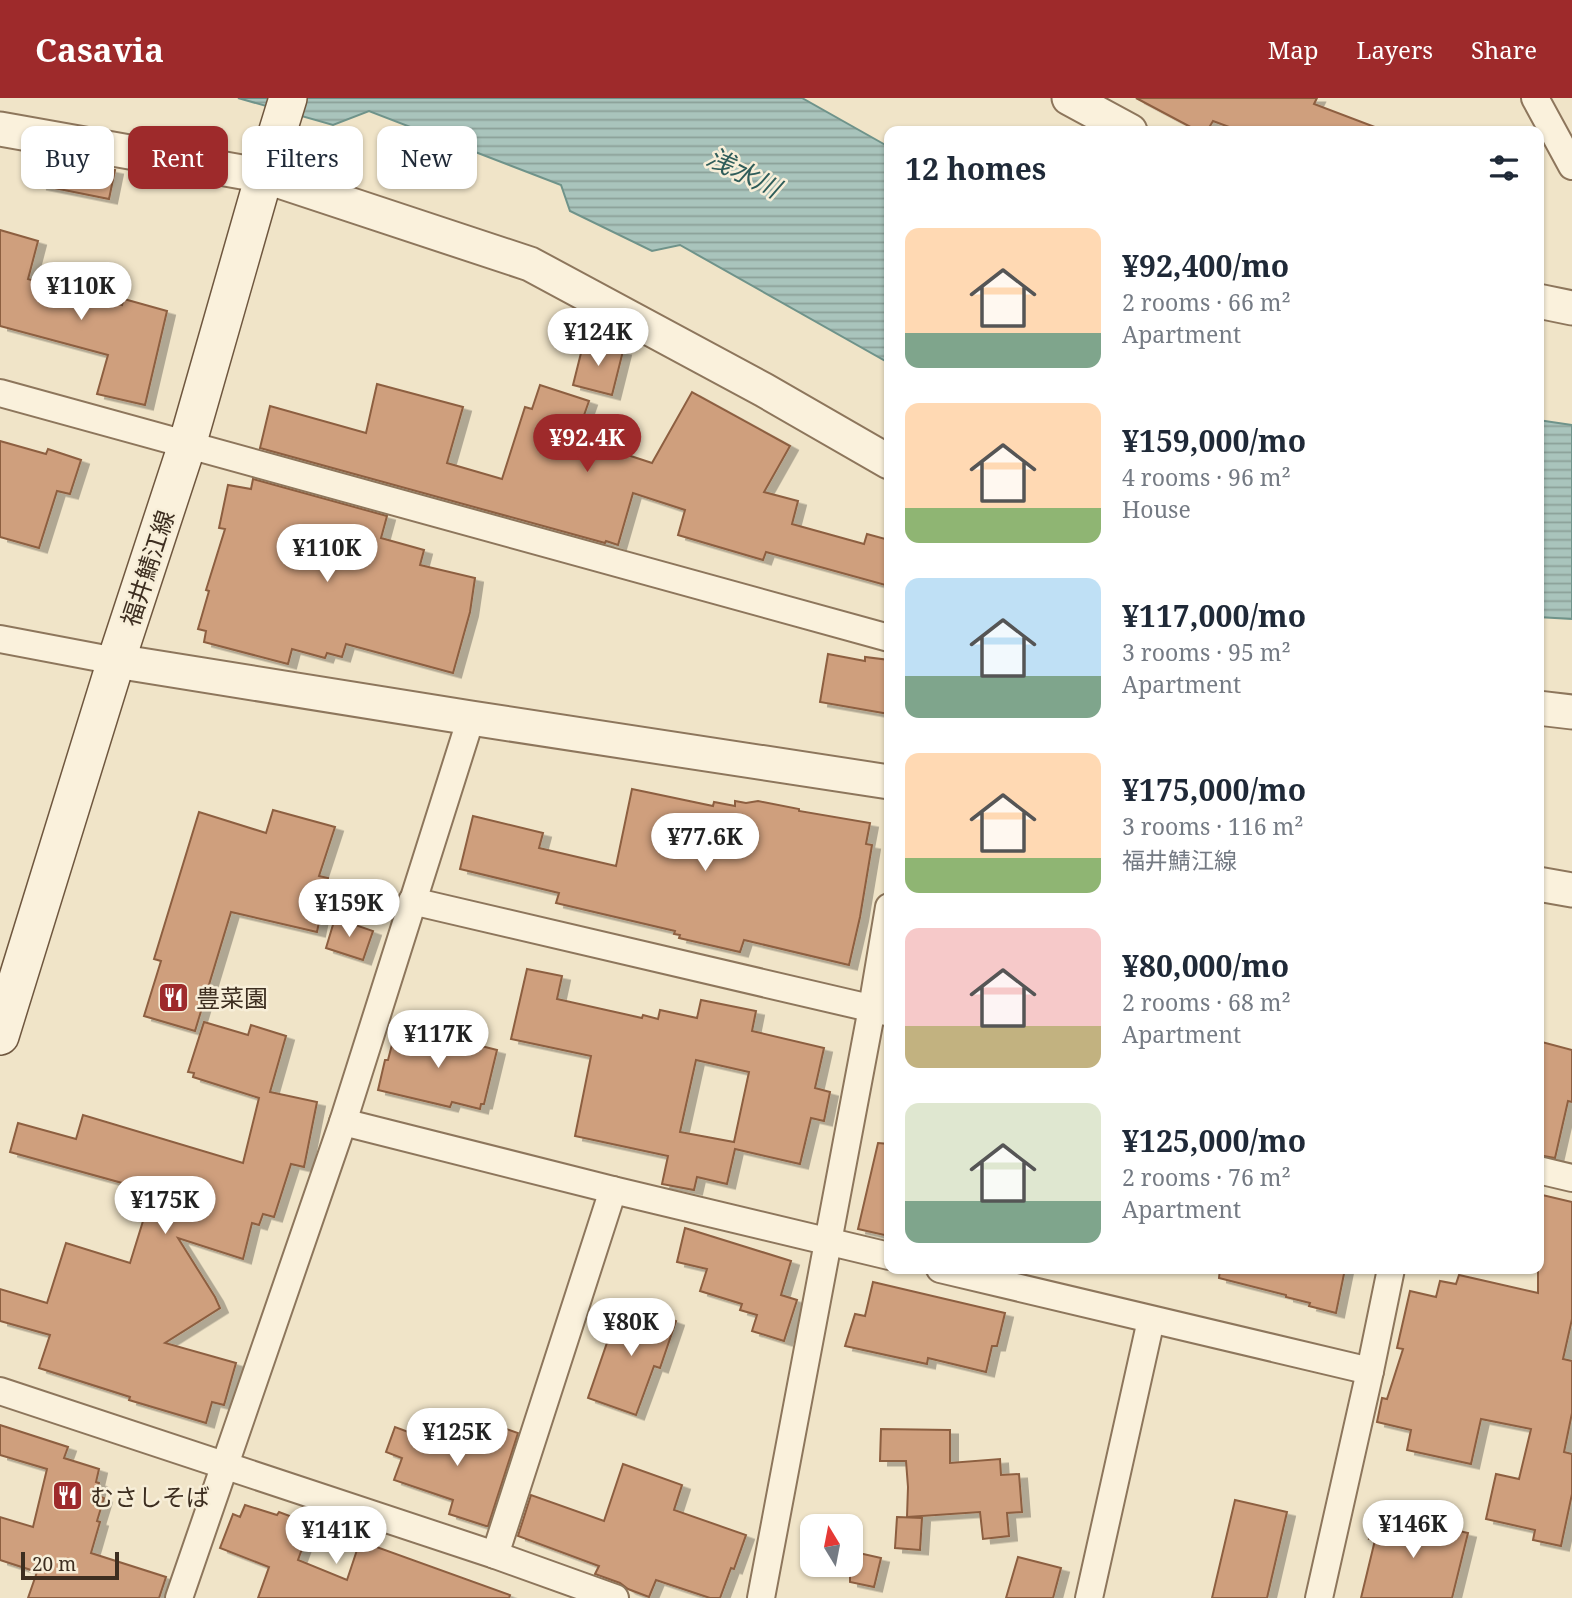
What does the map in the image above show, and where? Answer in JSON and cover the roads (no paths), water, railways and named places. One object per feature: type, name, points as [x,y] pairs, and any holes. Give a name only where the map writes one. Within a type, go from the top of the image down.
[{"type":"main road","name":"福井鯖江線","points":[[0,1036],[10,966],[116,661],[187,445],[260,189]]},
{"type":"street","points":[[1069,98],[1120,126]]},
{"type":"street","points":[[1535,98],[1572,166]]},
{"type":"street","points":[[0,128],[242,172]]},
{"type":"street","points":[[303,189],[530,264],[764,390],[884,460]]},
{"type":"street","points":[[1544,302],[1572,308]]},
{"type":"street","points":[[0,393],[884,637]]},
{"type":"street","points":[[0,639],[116,661],[884,781]]},
{"type":"street","points":[[1544,709],[1572,712]]},
{"type":"street","points":[[179,1598],[343,1122],[471,718]]},
{"type":"street","points":[[1544,885],[1572,890]]},
{"type":"street","points":[[412,901],[881,1010]]},
{"type":"street","points":[[761,1598],[827,1241],[881,1010],[884,971]]},
{"type":"street","points":[[343,1122],[884,1255]]},
{"type":"street","points":[[1544,1171],[1572,1178]]},
{"type":"street","points":[[495,1555],[612,1190]]},
{"type":"street","points":[[961,1274],[1370,1371]]},
{"type":"street","points":[[1319,1598],[1390,1274]]},
{"type":"street","points":[[1089,1598],[1151,1320]]},
{"type":"street","points":[[0,1391],[495,1555],[615,1598]]},
{"type":"water","name":"浅水川","points":[[238,98],[802,98],[884,144],[884,360],[680,245],[652,251],[570,211],[561,185],[477,153],[477,126],[408,126],[369,111],[333,125]]},
{"type":"water","points":[[1544,421],[1572,425],[1572,619],[1544,617]]},
{"type":"place","name":"豊菜園","points":[[173,997]]},
{"type":"place","name":"むさしそば","points":[[67,1496]]}]
